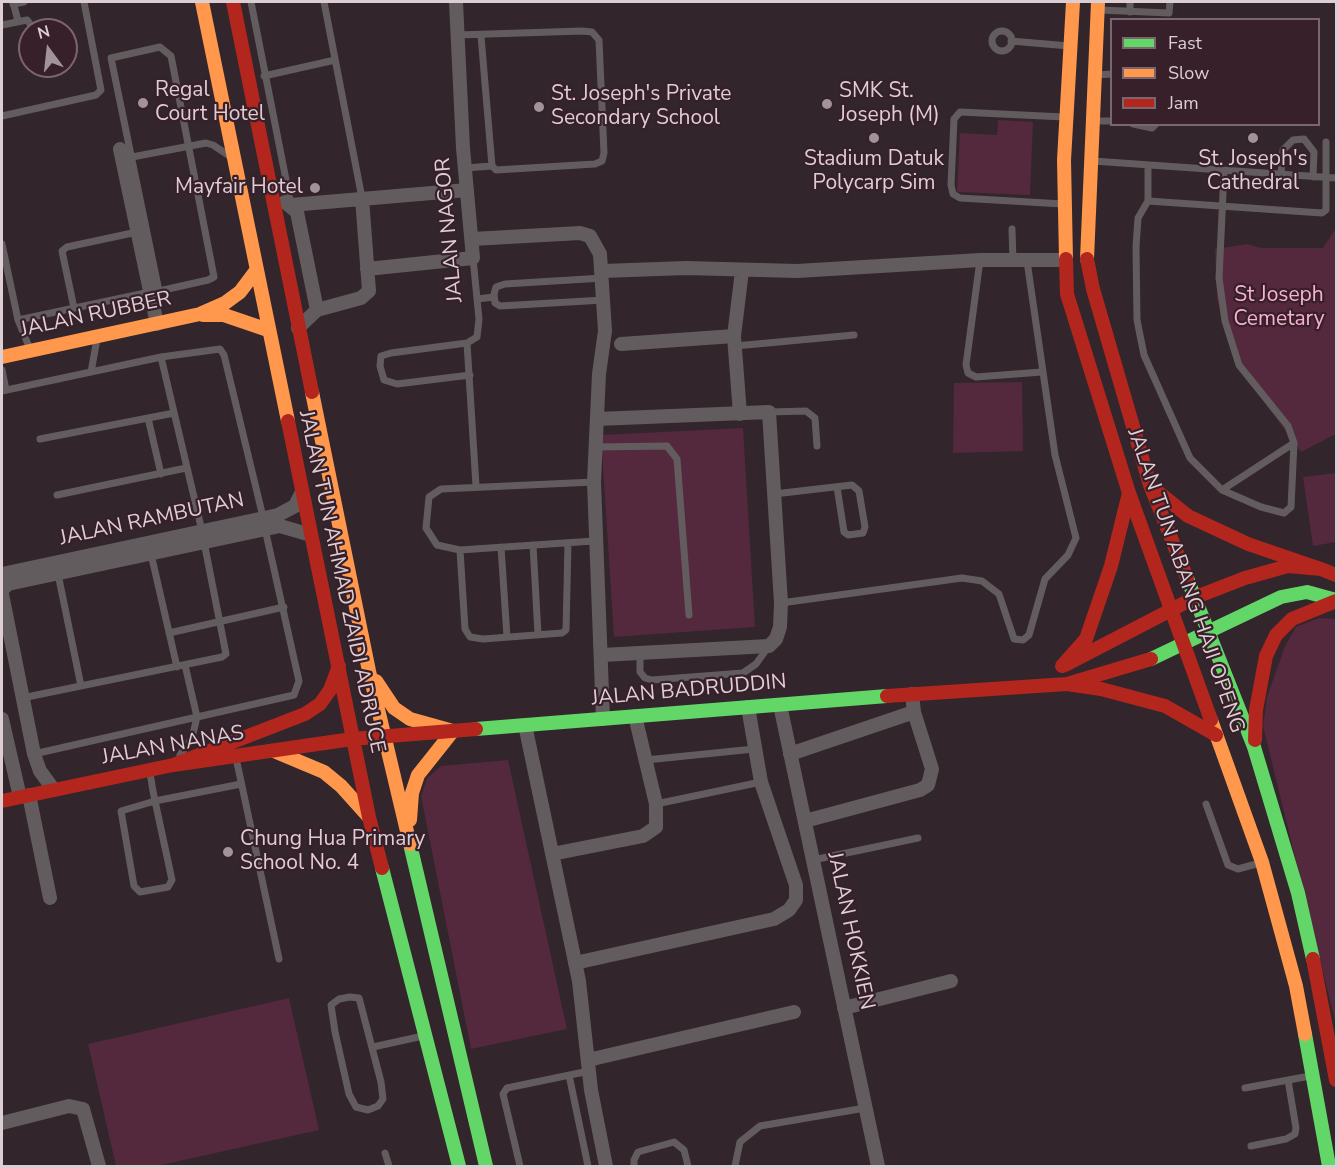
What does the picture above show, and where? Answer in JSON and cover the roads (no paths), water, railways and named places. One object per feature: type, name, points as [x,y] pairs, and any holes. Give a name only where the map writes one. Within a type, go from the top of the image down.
[{"type":"main road","name":"JALAN TUN AHMAD ZAIDI ADRUCE","points":[[202,2],[235,160],[255,272],[369,817],[459,1167]]},
{"type":"main road","name":"JALAN TUN AHMAD ZAIDI ADRUCE","points":[[233,2],[369,671],[486,1167]]},
{"type":"main road","name":"JALAN TUN ABANG HAJI OPENG","points":[[1073,2],[1065,117],[1063,204],[1067,294],[1129,493],[1262,862],[1296,986],[1329,1167]]},
{"type":"main road","name":"JALAN TUN ABANG HAJI OPENG","points":[[1098,6],[1093,75],[1087,256],[1093,289],[1150,485],[1254,747],[1298,893],[1321,993],[1336,1080]]},
{"type":"main road","name":"JALAN RUBBER","points":[[2,357],[200,314],[225,303],[240,292],[255,272]]},
{"type":"main road","name":"JALAN RUBBER","points":[[200,314],[224,315],[268,330]]},
{"type":"main road","points":[[1150,485],[1188,516],[1248,544],[1336,575]]},
{"type":"main road","points":[[1062,666],[1086,639],[1111,566],[1129,493]]},
{"type":"main road","name":"JALAN BADRUDDIN","points":[[998,687],[1030,681],[1196,597],[1288,566],[1321,569]]},
{"type":"main road","name":"JALAN BADRUDDIN","points":[[384,737],[998,687],[1067,684],[1132,667],[1183,646],[1281,597],[1307,592],[1336,600]]},
{"type":"main road","points":[[1254,747],[1256,710],[1264,666],[1276,634],[1292,619],[1336,600]]},
{"type":"main road","points":[[173,765],[306,714],[320,704],[330,690],[339,666]]},
{"type":"main road","points":[[369,671],[394,708],[410,719],[453,731],[417,775],[412,793],[408,837]]},
{"type":"main road","points":[[1067,684],[1165,706],[1216,735]]},
{"type":"main road","name":"JALAN NANAS","points":[[2,801],[173,765],[352,739],[384,737]]},
{"type":"main road","points":[[274,751],[324,772],[341,786],[369,817]]},
{"type":"street","name":"JALAN NAGOR","points":[[456,2],[465,168],[473,258]]},
{"type":"street","points":[[126,153],[137,232],[154,291],[157,324]]},
{"type":"street","points":[[291,205],[467,190]]},
{"type":"street","points":[[272,197],[291,205],[297,212],[316,310]]},
{"type":"street","points":[[298,328],[316,310],[361,298],[369,291],[362,198]]},
{"type":"street","points":[[472,239],[580,233],[590,236],[595,243],[603,275],[605,331],[594,482],[594,541],[602,656],[603,719]]},
{"type":"street","points":[[367,269],[473,258]]},
{"type":"street","points":[[603,275],[686,268],[796,271],[981,260],[1064,260]]},
{"type":"street","points":[[740,414],[735,341],[742,271]]},
{"type":"street","points":[[621,344],[735,341]]},
{"type":"street","points":[[597,419],[770,412],[781,603],[780,627],[776,639],[769,646],[602,656]]},
{"type":"street","name":"JALAN RAMBUTAN","points":[[2,585],[264,523],[295,506],[302,492]]},
{"type":"street","name":"JALAN RAMBUTAN","points":[[264,523],[311,535]]},
{"type":"street","name":"JALAN RAMBUTAN","points":[[2,585],[151,554],[203,536]]},
{"type":"street","points":[[2,585],[34,754],[40,771],[54,790]]},
{"type":"street","points":[[805,821],[920,790],[928,784],[932,769],[914,712],[912,694]]},
{"type":"street","name":"JALAN HOKKIEN","points":[[780,705],[878,1167]]},
{"type":"street","points":[[575,963],[774,919],[789,910],[796,900],[796,885],[761,782],[748,707]]},
{"type":"street","points":[[790,754],[914,712]]},
{"type":"street","points":[[552,854],[652,832],[656,827],[656,804],[635,716]]},
{"type":"street","points":[[2,719],[6,759],[25,796],[50,898]]},
{"type":"street","points":[[525,725],[575,963],[588,1065],[606,1167]]},
{"type":"street","points":[[844,1008],[951,981]]},
{"type":"street","points":[[588,1065],[794,1012]]},
{"type":"street","points":[[2,1123],[69,1106],[83,1109],[99,1167]]},
{"type":"lane","points":[[2,25],[18,21],[13,3],[24,2]]},
{"type":"lane","points":[[2,116],[96,95],[101,90],[84,2]]},
{"type":"lane","points":[[251,2],[291,205]]},
{"type":"lane","points":[[324,2],[362,198]]},
{"type":"lane","points":[[1130,2],[1130,12]]},
{"type":"lane","points":[[1098,6],[1130,12],[1169,13],[1170,2]]},
{"type":"lane","points":[[458,35],[481,36],[582,30],[592,32],[598,40],[604,153],[602,161],[595,164],[496,170],[492,166],[481,36]]},
{"type":"lane","points":[[1011,41],[1069,46]]},
{"type":"lane","points":[[18,320],[214,277],[191,146],[171,56],[167,50],[160,47],[96,60]]},
{"type":"lane","points":[[111,58],[126,153],[154,291]]},
{"type":"lane","points":[[264,76],[335,60]]},
{"type":"lane","points":[[1093,75],[1110,75]]},
{"type":"lane","points":[[1063,204],[960,198],[953,194],[952,176],[954,119],[960,112],[1065,117]]},
{"type":"lane","points":[[1091,121],[1110,121]]},
{"type":"lane","points":[[1281,174],[1283,150],[1293,140],[1304,139],[1314,152],[1313,177]]},
{"type":"lane","points":[[1148,201],[1322,213],[1326,210],[1326,142]]},
{"type":"lane","points":[[126,153],[213,145],[235,160]]},
{"type":"lane","points":[[1090,161],[1148,167],[1336,178]]},
{"type":"lane","points":[[465,168],[492,166]]},
{"type":"lane","points":[[1148,167],[1148,201],[1138,218],[1136,247],[1137,320],[1144,355],[1190,458],[1222,490],[1261,507],[1284,513],[1291,507],[1294,443],[1288,426],[1239,365],[1225,321],[1219,278],[1224,172]]},
{"type":"lane","points":[[781,603],[962,578],[982,581],[999,594],[1014,639],[1023,640],[1029,634],[1045,579],[1068,555],[1076,538],[1055,455],[1042,372],[1012,229]]},
{"type":"lane","points":[[74,308],[62,251],[67,247],[137,232]]},
{"type":"lane","points":[[2,244],[18,320],[31,351]]},
{"type":"lane","name":"JALAN NAGOR","points":[[473,258],[477,299],[477,337],[467,343],[476,486]]},
{"type":"lane","points":[[981,260],[966,364],[968,373],[976,377],[1042,372]]},
{"type":"lane","points":[[603,275],[505,284],[496,288],[494,297],[495,303],[500,306],[604,300]]},
{"type":"lane","points":[[477,299],[494,297]]},
{"type":"lane","points":[[735,341],[854,335]]},
{"type":"lane","points":[[91,372],[98,337]]},
{"type":"lane","points":[[467,343],[391,353],[381,356],[380,366],[384,380],[397,384],[470,375]]},
{"type":"lane","points":[[2,370],[4,391],[161,357],[212,348],[220,349],[224,355],[284,607],[299,681],[294,695],[34,754]]},
{"type":"lane","points":[[22,698],[181,666],[226,654],[203,536],[161,357]]},
{"type":"lane","points":[[770,412],[806,411],[814,418],[817,446]]},
{"type":"lane","points":[[40,439],[174,413]]},
{"type":"lane","points":[[148,418],[161,474]]},
{"type":"lane","points":[[1222,490],[1294,443]]},
{"type":"lane","points":[[596,447],[667,446],[677,459],[689,615]]},
{"type":"lane","points":[[57,495],[186,468]]},
{"type":"lane","points":[[594,482],[441,489],[429,498],[426,528],[429,537],[437,545],[460,550],[594,541]]},
{"type":"lane","points":[[773,494],[852,485],[859,491],[865,527],[863,533],[848,535],[844,532],[837,487]]},
{"type":"lane","points":[[460,550],[465,630],[470,637],[507,638],[562,633],[567,626],[568,543]]},
{"type":"lane","points":[[533,545],[538,634]]},
{"type":"lane","points":[[501,547],[507,638]]},
{"type":"lane","points":[[151,554],[170,633],[197,717],[192,738],[173,765]]},
{"type":"lane","points":[[58,574],[81,686]]},
{"type":"lane","points":[[170,633],[284,607]]},
{"type":"lane","points":[[640,653],[640,672],[645,678],[652,680],[743,674],[756,664],[769,646]]},
{"type":"lane","points":[[646,760],[754,749]]},
{"type":"lane","points":[[235,756],[279,959]]},
{"type":"lane","points":[[149,770],[155,801],[171,884],[140,892],[134,886],[121,811],[155,801],[241,784]]},
{"type":"lane","points":[[656,804],[761,782]]},
{"type":"lane","points":[[1206,804],[1228,865],[1238,869],[1262,862]]},
{"type":"lane","points":[[813,860],[918,838]]},
{"type":"lane","points":[[359,998],[373,1047],[383,1099],[378,1106],[368,1110],[356,1107],[349,1094],[330,1005],[339,999],[359,998]]},
{"type":"lane","points":[[373,1047],[426,1036]]},
{"type":"lane","points":[[520,1167],[504,1094],[507,1088],[569,1075],[588,1065]]},
{"type":"lane","points":[[569,1075],[588,1167]]},
{"type":"lane","points":[[1245,1088],[1312,1075]]},
{"type":"lane","points":[[1251,1146],[1286,1139],[1295,1134],[1288,1080]]},
{"type":"lane","points":[[735,1167],[740,1142],[760,1126],[866,1108]]},
{"type":"lane","points":[[634,1167],[634,1160],[638,1152],[674,1142],[684,1150],[688,1167]]},
{"type":"lane","points":[[385,1153],[389,1167]]},
{"type":"place","name":"Regal Court Hotel","points":[[143,103]]},
{"type":"place","name":"SMK St. Joseph (M)","points":[[827,104]]},
{"type":"place","name":"St. Joseph's Private Secondary School","points":[[539,107]]},
{"type":"place","name":"Stadium Datuk Polycarp Sim","points":[[874,138]]},
{"type":"place","name":"St. Joseph's Cathedral","points":[[1253,138]]},
{"type":"place","name":"Mayfair Hotel","points":[[315,188]]},
{"type":"place","name":"Chung Hua Primary School No. 4","points":[[228,852]]},
{"type":"park label","name":"St Joseph Cemetary","points":[[1279,308]]}]
